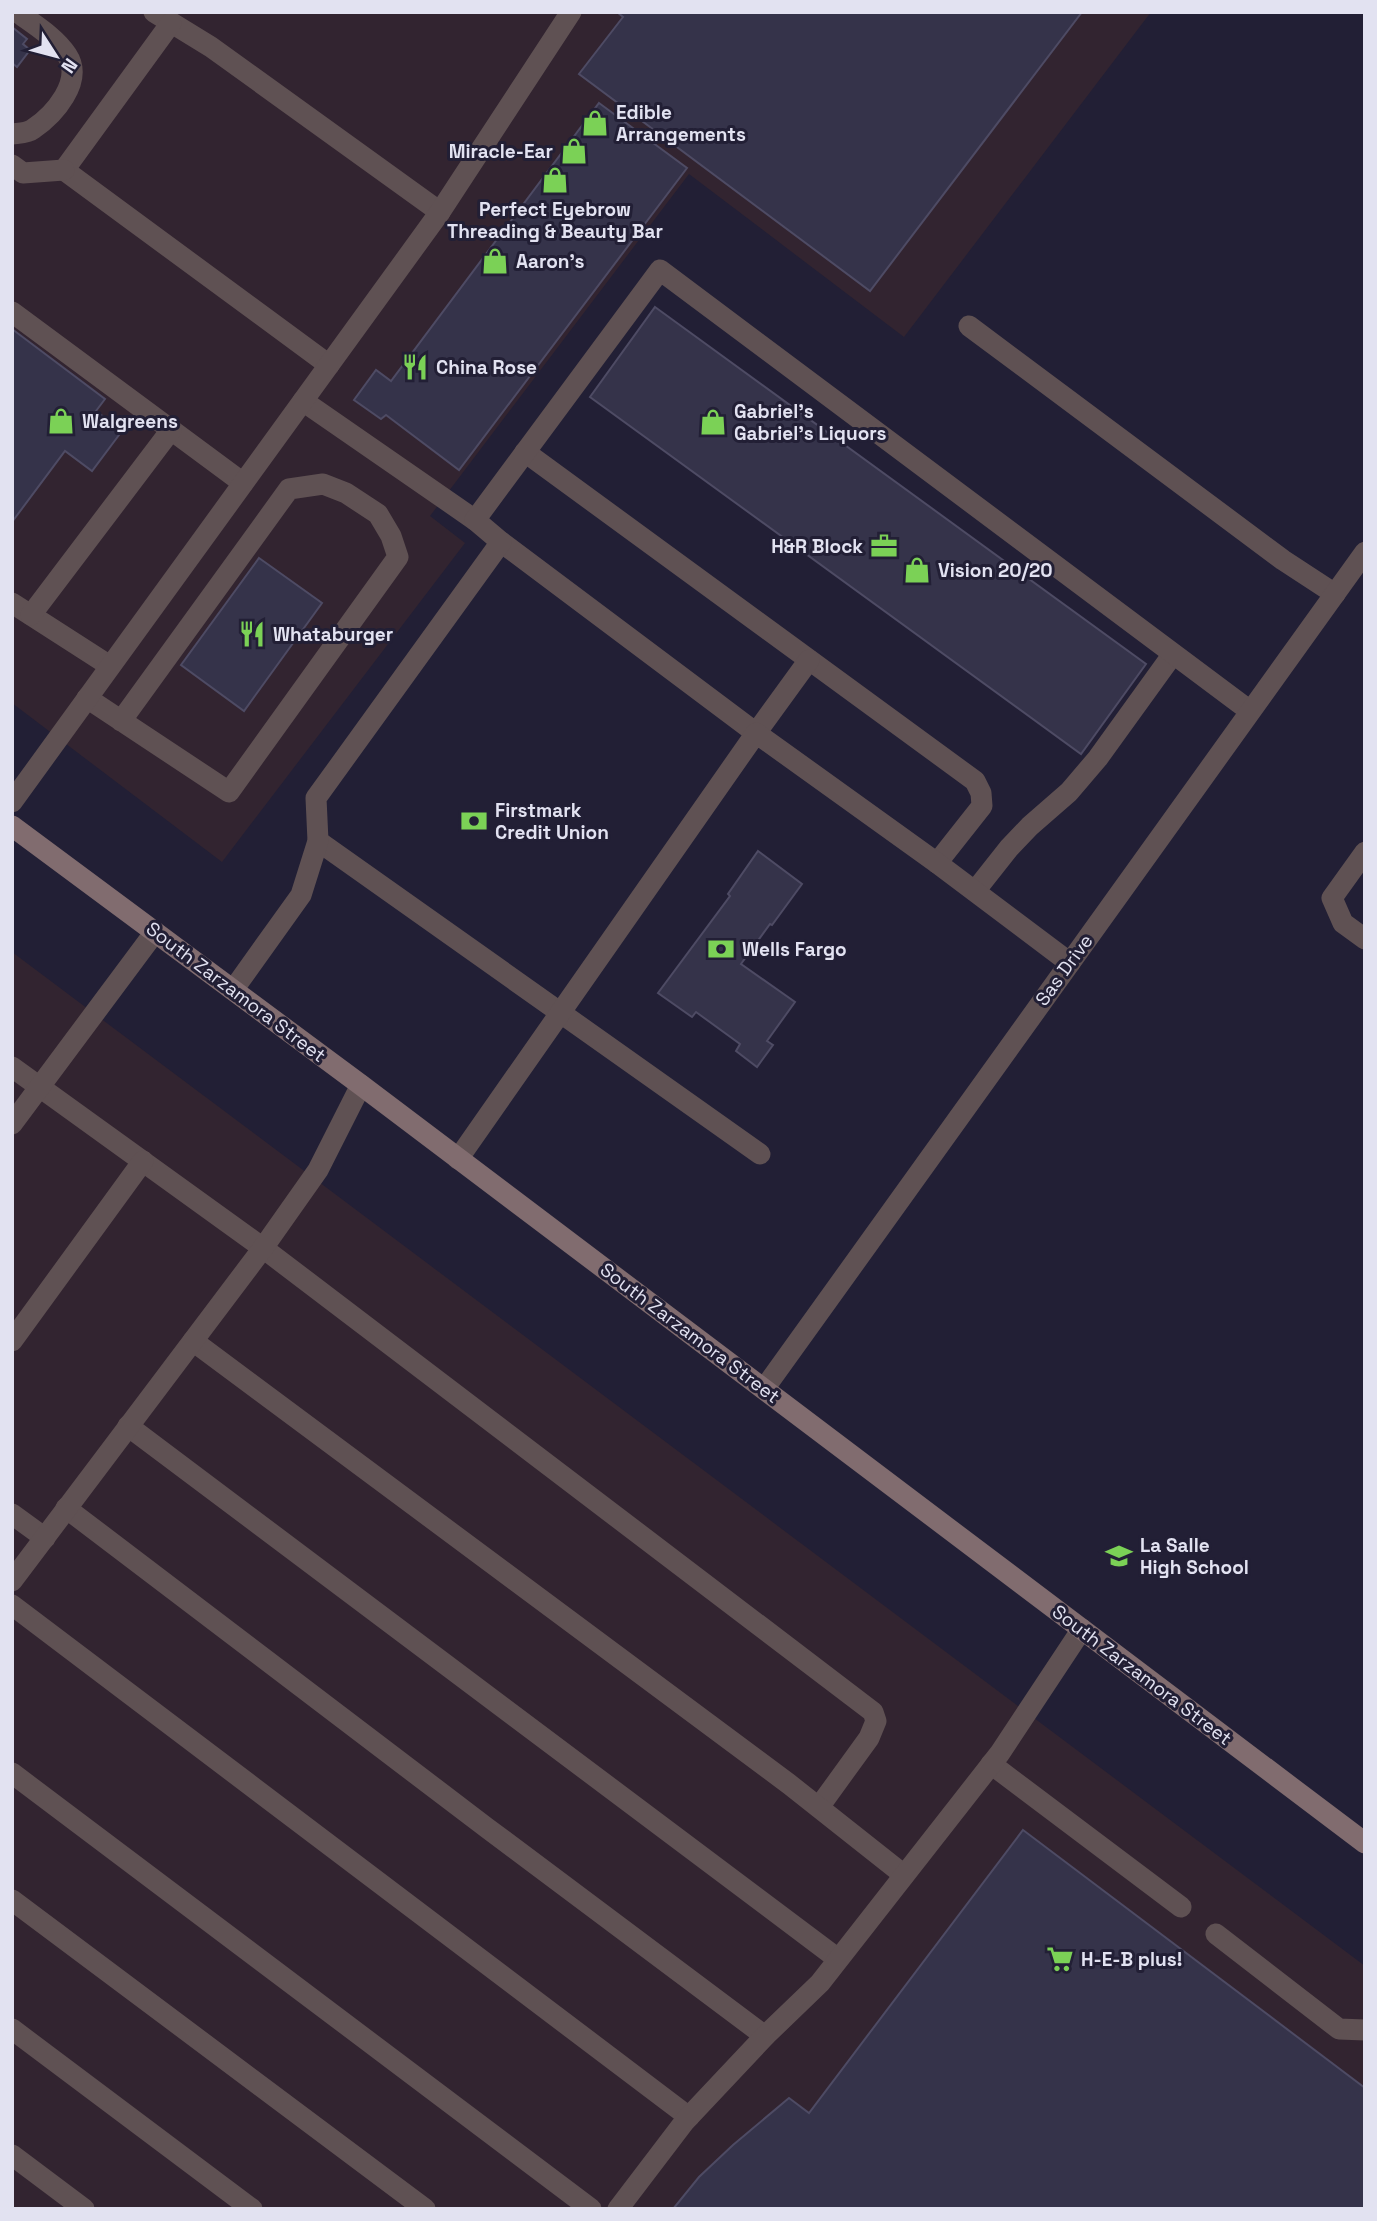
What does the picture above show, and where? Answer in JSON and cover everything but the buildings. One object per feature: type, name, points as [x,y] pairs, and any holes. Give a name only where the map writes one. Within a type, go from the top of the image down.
[{"type":"main road","name":"South Zarzamora Street","points":[[12,826],[361,1085],[1365,1843]]},
{"type":"street","points":[[12,134],[31,131],[50,115],[63,98],[73,76],[69,58],[55,40],[17,12]]},
{"type":"street","points":[[12,802],[440,212],[568,13]]},
{"type":"street","points":[[64,170],[163,18],[211,47],[440,212]]},
{"type":"street","points":[[12,165],[23,173],[64,170],[329,365]]},
{"type":"street","points":[[475,520],[660,270],[1250,711]]},
{"type":"street","points":[[12,313],[243,483]]},
{"type":"street","points":[[969,326],[1283,560],[1335,594]]},
{"type":"street","points":[[303,401],[475,520],[756,733],[1070,963]]},
{"type":"street","points":[[31,615],[171,430]]},
{"type":"street","points":[[525,452],[975,781],[981,793],[982,806],[937,863]]},
{"type":"street","points":[[87,698],[121,721],[229,792],[398,557],[379,514],[346,493],[323,484],[289,489],[121,721]]},
{"type":"street","points":[[233,990],[301,895],[318,841],[316,798],[501,542]]},
{"type":"street","name":"Sas Drive","points":[[764,1388],[1365,552]]},
{"type":"street","points":[[12,603],[110,666]]},
{"type":"street","points":[[975,891],[1009,848],[1069,792],[1173,654]]},
{"type":"street","points":[[458,1159],[809,660]]},
{"type":"street","points":[[318,841],[760,1154]]},
{"type":"street","points":[[1365,852],[1332,898],[1343,923],[1365,939]]},
{"type":"street","points":[[12,1124],[155,932]]},
{"type":"street","points":[[12,1067],[263,1248],[873,1712],[876,1721],[869,1738],[819,1807]]},
{"type":"street","points":[[12,1581],[263,1248],[318,1170],[361,1085]]},
{"type":"street","points":[[12,1341],[143,1161]]},
{"type":"street","points":[[193,1341],[819,1807],[904,1875]]},
{"type":"street","points":[[128,1426],[838,1959]]},
{"type":"street","points":[[66,1508],[486,1828],[765,2036]]},
{"type":"street","points":[[12,1514],[45,1538]]},
{"type":"street","points":[[12,1605],[689,2117]]},
{"type":"street","points":[[618,2209],[689,2117],[765,2036],[820,1983],[991,1764],[1082,1629]]},
{"type":"street","points":[[991,1764],[1181,1907]]},
{"type":"street","points":[[12,1773],[591,2209]]},
{"type":"street","points":[[12,1900],[425,2209]]},
{"type":"street","points":[[1216,1934],[1339,2029],[1365,2029]]},
{"type":"street","points":[[12,2029],[252,2209]]},
{"type":"street","points":[[12,2155],[84,2209]]},
{"type":"shaded area","points":[[12,12],[1151,12],[904,337],[689,174],[430,516],[465,543],[222,862],[12,703]]},
{"type":"shaded area","points":[[12,952],[1365,1966],[1365,2209],[12,2209]]},
{"type":"place","name":"Edible Arrangements","points":[[595,123]]},
{"type":"place","name":"Miracle-Ear","points":[[574,151]]},
{"type":"place","name":"Perfect Eyebrow Threading & Beauty Bar","points":[[555,180]]},
{"type":"place","name":"Aaron's","points":[[495,261]]},
{"type":"place","name":"China Rose","points":[[415,367]]},
{"type":"place","name":"Walgreens","points":[[61,421]]},
{"type":"place","name":"Gabriel's Gabriel's Liquors","points":[[713,422]]},
{"type":"place","name":"H&R Block","points":[[884,546]]},
{"type":"place","name":"Vision 20/20","points":[[917,570]]},
{"type":"place","name":"Whataburger","points":[[252,634]]},
{"type":"place","name":"Firstmark Credit Union","points":[[474,821]]},
{"type":"place","name":"Wells Fargo","points":[[721,949]]},
{"type":"place","name":"La Salle High School","points":[[1119,1556]]},
{"type":"place","name":"H-E-B plus!","points":[[1060,1959]]}]
